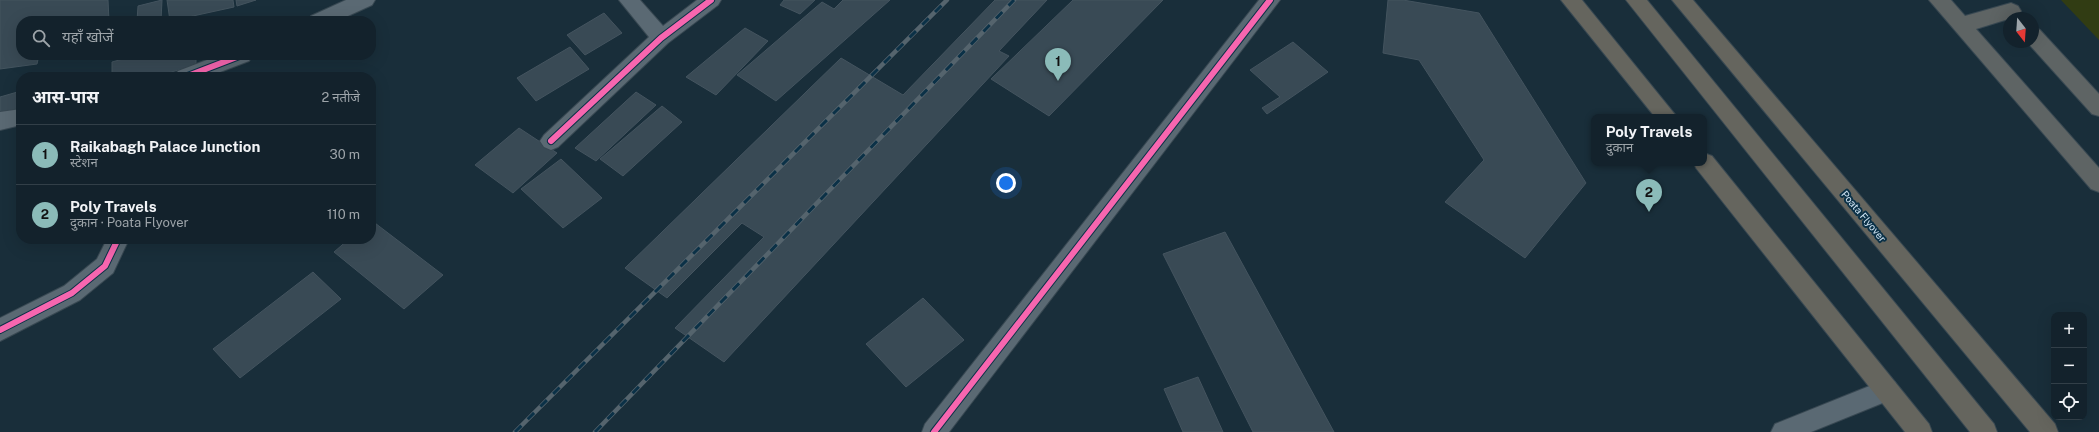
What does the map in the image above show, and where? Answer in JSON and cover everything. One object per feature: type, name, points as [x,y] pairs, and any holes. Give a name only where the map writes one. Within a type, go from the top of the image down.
[{"type":"highway","points":[[1571,0],[1665,114]]},
{"type":"highway","points":[[1636,0],[1985,432]]},
{"type":"highway","name":"Poata Flyover","points":[[1682,0],[2046,432]]},
{"type":"highway","points":[[1707,166],[1920,432]]},
{"type":"main road","points":[[1939,0],[2099,183]]},
{"type":"main road","points":[[1962,25],[2010,10]]},
{"type":"main road","points":[[2039,43],[2099,108]]},
{"type":"street","points":[[329,16],[364,0]]},
{"type":"street","points":[[629,0],[661,38]]},
{"type":"street","points":[[551,141],[661,38],[711,0]]},
{"type":"street","points":[[934,432],[1270,0]]},
{"type":"street","points":[[199,72],[229,60]]},
{"type":"street","points":[[0,121],[16,118]]},
{"type":"street","points":[[0,330],[72,293],[105,266],[116,244]]},
{"type":"lane","points":[[1783,432],[1887,390]]},
{"type":"green space","points":[[2061,0],[2099,0],[2099,40]]},
{"type":"building","points":[[0,0],[108,0],[109,16],[16,16],[16,60],[38,60],[37,64],[0,69]]},
{"type":"building","points":[[162,0],[161,16],[137,16],[138,6]]},
{"type":"building","points":[[167,0],[233,0],[234,7],[193,16],[169,16]]},
{"type":"building","points":[[236,0],[256,0],[237,6]]},
{"type":"building","points":[[784,0],[815,0],[800,14],[780,5]]},
{"type":"building","points":[[843,0],[890,0],[776,101],[737,75],[822,2],[834,9]]},
{"type":"building","points":[[995,0],[1047,0],[999,51],[1009,56],[724,362],[675,328],[764,237],[742,223],[667,298],[625,268],[841,58],[903,95]]},
{"type":"building","points":[[1073,0],[1163,0],[1049,116],[991,79]]},
{"type":"building","points":[[1388,0],[1403,0],[1479,13],[1586,183],[1525,258],[1445,202],[1484,160],[1419,60],[1383,53]]},
{"type":"building","points":[[604,13],[622,33],[585,55],[567,35]]},
{"type":"building","points":[[745,28],[768,41],[716,95],[686,77]]},
{"type":"building","points":[[1293,42],[1328,72],[1267,114],[1262,108],[1280,97],[1250,70]]},
{"type":"building","points":[[570,47],[589,69],[536,101],[517,78]]},
{"type":"building","points":[[119,60],[196,60],[196,66],[171,72],[112,72],[112,62]]},
{"type":"building","points":[[16,92],[16,113],[0,118],[0,97]]},
{"type":"building","points":[[636,92],[656,105],[596,161],[575,148]]},
{"type":"building","points":[[662,106],[682,122],[623,176],[600,159]]},
{"type":"building","points":[[519,128],[557,153],[513,193],[475,165]]},
{"type":"building","points":[[561,159],[602,198],[563,228],[521,189]]},
{"type":"building","points":[[376,224],[443,275],[404,309],[334,252],[343,244],[376,244]]},
{"type":"building","points":[[1225,232],[1334,432],[1253,432],[1163,254]]},
{"type":"building","points":[[313,272],[341,299],[240,378],[213,349]]},
{"type":"building","points":[[923,298],[964,340],[906,387],[866,344]]},
{"type":"building","points":[[1198,377],[1223,432],[1183,432],[1164,389]]},
{"type":"railway","points":[[515,432],[947,0]]},
{"type":"railway","points":[[595,432],[1014,0]]},
{"type":"cycle path","points":[[551,141],[661,38],[711,0]]},
{"type":"cycle path","points":[[934,432],[1270,0]]},
{"type":"cycle path","points":[[198,72],[229,60]]},
{"type":"cycle path","points":[[0,330],[72,293],[105,266],[116,244]]},
{"type":"place","name":"Raikabagh Palace Junction","points":[[1058,81]]},
{"type":"place","name":"Poly Travels","points":[[1649,212]]}]
